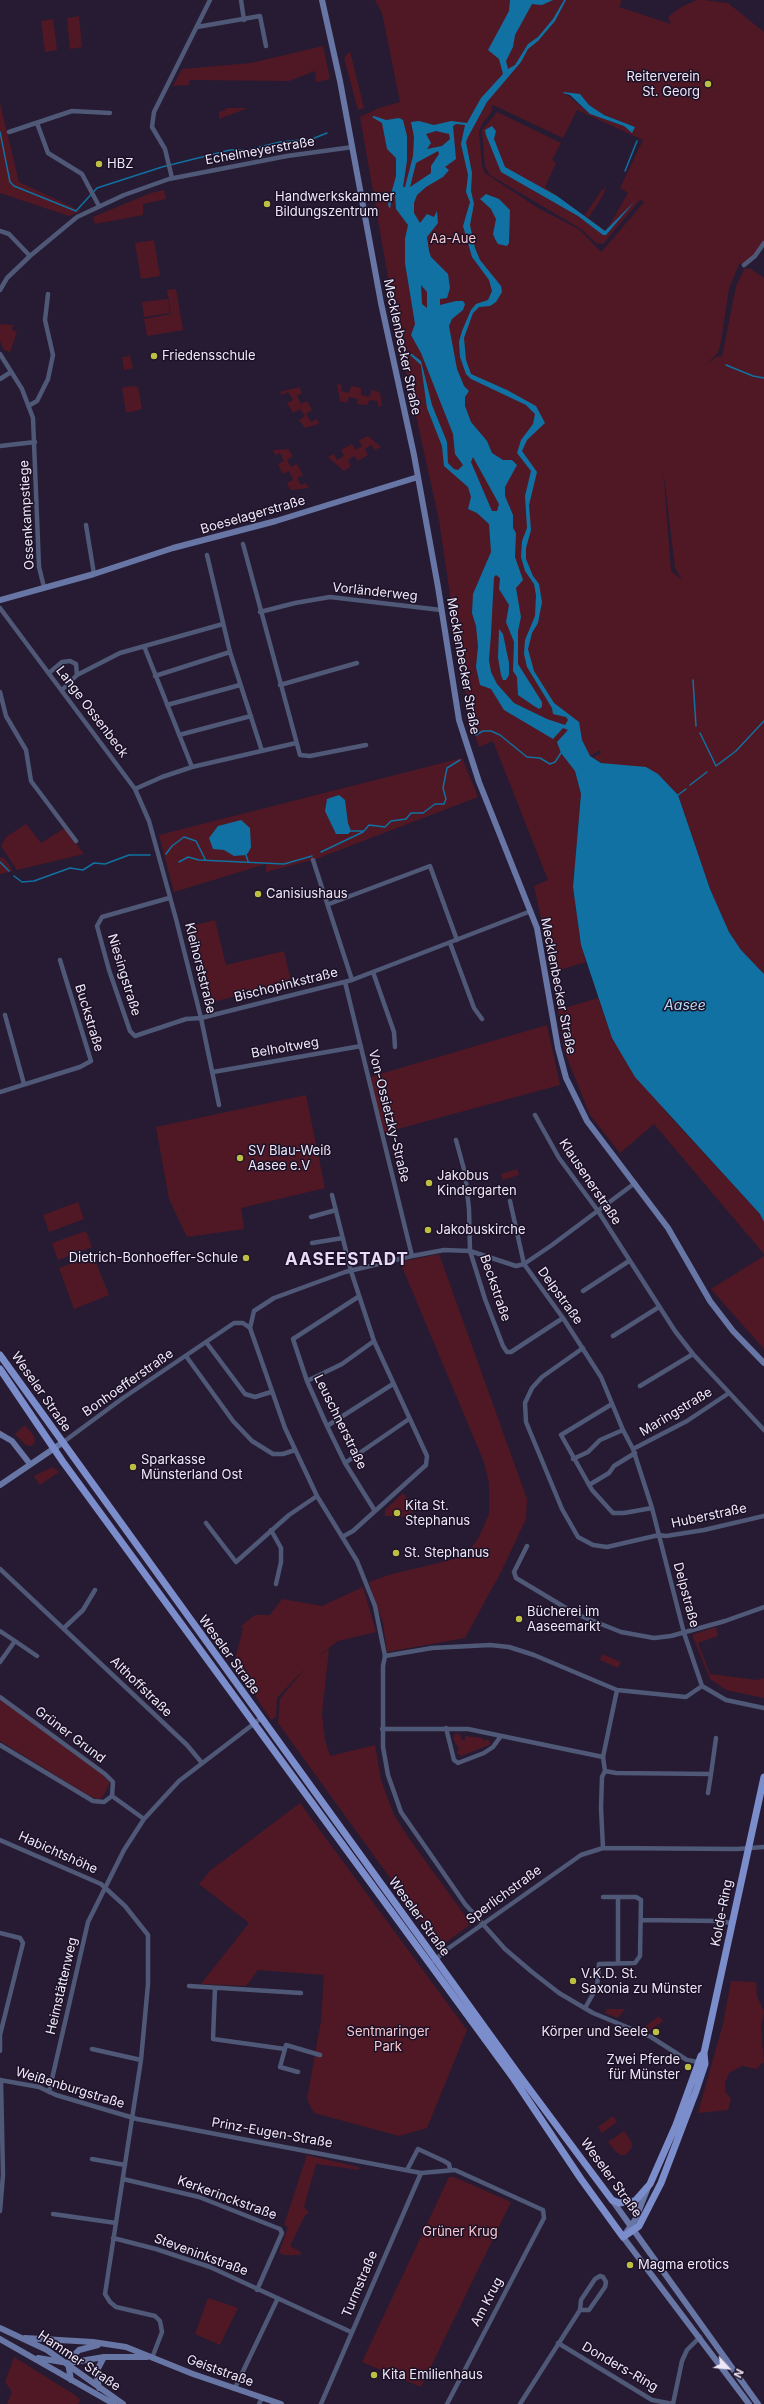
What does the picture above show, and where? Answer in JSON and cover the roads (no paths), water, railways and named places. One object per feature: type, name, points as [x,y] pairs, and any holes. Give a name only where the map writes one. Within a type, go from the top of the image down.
[{"type":"main road","name":"Weseler Straße","points":[[0,1355],[433,1962],[623,2237]]},
{"type":"main road","name":"Weseler Straße","points":[[0,1369],[54,1449],[254,1724],[612,2200]]},
{"type":"main road","name":"Kolde-Ring","points":[[612,2200],[624,2204],[632,2202],[640,2197],[650,2184],[676,2125],[698,2062],[704,2053],[714,2015],[731,1923],[751,1847],[764,1777]]},
{"type":"main road","name":"Kolde-Ring","points":[[623,2237],[632,2228],[639,2226],[645,2217],[677,2146],[705,2064],[704,2053]]},
{"type":"street","points":[[0,290],[6,278],[77,217],[130,192],[172,178],[165,149],[152,127],[154,112],[210,0]]},
{"type":"street","points":[[241,0],[244,20]]},
{"type":"street","name":"Mecklenbecker Straße","points":[[322,0],[353,147],[381,303],[418,477],[459,720],[481,788],[537,928],[558,1048],[566,1078],[587,1121],[668,1228],[710,1301],[733,1331],[764,1363]]},
{"type":"street","points":[[197,27],[260,16],[266,46]]},
{"type":"street","points":[[9,132],[72,111],[110,113]]},
{"type":"street","points":[[37,123],[48,153],[82,174],[99,206]]},
{"type":"street","name":"Echelmeyerstraße","points":[[172,178],[287,156],[353,147]]},
{"type":"street","points":[[0,230],[9,234],[30,256]]},
{"type":"street","points":[[744,264],[755,256],[764,243]]},
{"type":"street","points":[[30,405],[37,401],[45,386],[53,355],[45,320],[48,294]]},
{"type":"street","name":"Ossenkampstiege","points":[[0,354],[30,405],[35,442],[39,567],[44,587]]},
{"type":"street","points":[[0,379],[11,372]]},
{"type":"street","name":"Ossenkampstiege","points":[[0,446],[35,442]]},
{"type":"street","name":"Boeselagerstraße","points":[[0,600],[94,574],[173,548],[276,521],[418,477]]},
{"type":"street","points":[[86,525],[94,574]]},
{"type":"street","points":[[242,544],[300,756],[306,757],[366,745]]},
{"type":"street","name":"Boeselagerstraße","points":[[207,555],[230,652],[262,751]]},
{"type":"street","name":"Vorländerweg","points":[[260,612],[295,603],[330,597],[441,610]]},
{"type":"street","name":"Lange Ossenbeck","points":[[0,608],[135,789],[149,821],[153,838]]},
{"type":"street","points":[[62,690],[77,675],[120,653],[223,624]]},
{"type":"street","points":[[144,646],[192,767]]},
{"type":"street","points":[[155,676],[230,652]]},
{"type":"street","points":[[49,673],[62,662],[70,661],[76,664],[77,675]]},
{"type":"street","points":[[280,685],[357,663]]},
{"type":"street","points":[[167,705],[240,685]]},
{"type":"street","points":[[0,692],[6,716],[26,750],[31,781],[76,841]]},
{"type":"street","points":[[179,735],[251,716]]},
{"type":"street","points":[[135,789],[162,777],[192,767],[296,743]]},
{"type":"street","name":"Kleihorststraße","points":[[153,838],[201,1018],[220,1105]]},
{"type":"street","points":[[313,860],[329,904],[352,980]]},
{"type":"street","points":[[329,904],[430,866],[457,940]]},
{"type":"street","name":"Niesingstraße","points":[[135,1036],[130,1031],[109,970],[97,926],[102,917],[169,898]]},
{"type":"street","name":"Bischopinkstraße","points":[[135,1036],[186,1019],[201,1018],[352,980],[531,911]]},
{"type":"street","points":[[450,943],[474,1008],[482,1019]]},
{"type":"street","name":"Buckstraße","points":[[0,1092],[80,1067],[91,1062],[60,960]]},
{"type":"street","points":[[373,972],[394,1032],[395,1047]]},
{"type":"street","name":"Von-Ossietzky-Straße","points":[[345,982],[412,1256]]},
{"type":"street","points":[[5,1015],[24,1084]]},
{"type":"street","name":"Belholtweg","points":[[213,1072],[361,1046]]},
{"type":"street","name":"Klausenerstraße","points":[[535,1115],[559,1158],[598,1211],[659,1307],[693,1354],[764,1430]]},
{"type":"street","name":"Beckstraße","points":[[456,1140],[465,1173],[469,1209],[470,1251],[485,1300],[507,1352],[511,1352],[563,1318]]},
{"type":"street","points":[[635,1183],[524,1264],[516,1266],[470,1251],[444,1250],[412,1256],[351,1271],[296,1289],[261,1305],[254,1311],[250,1328],[294,1450],[317,1496],[357,1562],[375,1606],[385,1656],[383,1666],[382,1729],[388,1775],[401,1812],[448,1880],[482,1924],[505,1949],[532,1972],[559,1993],[585,2008],[623,2026],[652,2037],[687,2060],[698,2062]]},
{"type":"street","points":[[332,1196],[358,1297],[374,1341],[392,1384],[427,1456],[426,1465],[353,1531],[342,1537]]},
{"type":"street","points":[[510,1201],[524,1264]]},
{"type":"street","points":[[311,1217],[336,1210]]},
{"type":"street","points":[[312,1243],[343,1238]]},
{"type":"street","points":[[583,1291],[629,1261]]},
{"type":"street","name":"Delpstraße","points":[[524,1264],[530,1275],[563,1318],[601,1377],[622,1430],[634,1451],[652,1508],[684,1633],[702,1686]]},
{"type":"street","name":"Leuschnerstraße","points":[[358,1297],[293,1339],[307,1381],[327,1426],[346,1463],[375,1511]]},
{"type":"street","points":[[614,1336],[659,1307]]},
{"type":"street","name":"Bonhoefferstraße","points":[[62,1443],[234,1323],[239,1322],[250,1328]]},
{"type":"street","points":[[307,1381],[342,1364],[374,1341]]},
{"type":"street","points":[[206,1342],[245,1394],[255,1397],[272,1392]]},
{"type":"street","name":"Huberstraße","points":[[583,1348],[542,1377],[532,1388],[525,1403],[526,1422],[562,1509],[578,1537],[593,1545],[607,1547],[659,1535],[704,1530],[764,1516]]},
{"type":"street","points":[[640,1386],[693,1354]]},
{"type":"street","name":"Bonhoefferstraße","points":[[186,1356],[241,1430],[268,1452],[277,1455],[294,1450]]},
{"type":"street","points":[[327,1426],[392,1384]]},
{"type":"street","name":"Maringstraße","points":[[634,1451],[687,1421],[729,1392]]},
{"type":"street","points":[[612,1404],[561,1434],[589,1485],[604,1506],[613,1513],[624,1514],[652,1508]]},
{"type":"street","points":[[346,1463],[409,1419]]},
{"type":"street","points":[[574,1459],[588,1452],[600,1440],[622,1430]]},
{"type":"street","points":[[0,1434],[12,1441],[30,1464]]},
{"type":"street","name":"Weseler Straße","points":[[54,1449],[62,1443]]},
{"type":"street","points":[[0,1485],[54,1449]]},
{"type":"street","points":[[589,1485],[609,1473],[614,1466],[634,1451]]},
{"type":"street","points":[[206,1523],[236,1562],[271,1530],[317,1496]]},
{"type":"street","points":[[271,1530],[281,1548],[281,1562],[276,1584]]},
{"type":"street","points":[[527,1546],[514,1575],[576,1614],[611,1630],[637,1637],[654,1638],[684,1633],[764,1607]]},
{"type":"street","name":"Althoffstraße","points":[[0,1569],[175,1734],[202,1763]]},
{"type":"street","points":[[64,1628],[83,1610],[95,1590]]},
{"type":"street","points":[[0,1631],[37,1656]]},
{"type":"street","points":[[0,1662],[15,1641]]},
{"type":"street","points":[[385,1656],[395,1653],[471,1644],[509,1647],[534,1655],[617,1690],[686,1698],[702,1686],[726,1700],[764,1708]]},
{"type":"street","points":[[617,1690],[603,1757],[605,1771],[602,1777],[601,1808],[603,1848],[737,1850],[751,1847],[764,1847]]},
{"type":"street","name":"Grüner Grund","points":[[0,1697],[105,1774],[113,1782],[112,1796]]},
{"type":"street","name":"Heimstättenweg","points":[[49,2092],[88,1923],[105,1888],[106,1882],[124,1850],[144,1819],[162,1798],[202,1763],[260,1719]]},
{"type":"street","points":[[446,1728],[454,1760],[458,1762],[484,1753],[493,1747],[502,1736]]},
{"type":"street","points":[[382,1729],[468,1729],[603,1757]]},
{"type":"street","points":[[708,1793],[716,1738]]},
{"type":"street","points":[[0,1745],[93,1801],[104,1802],[112,1796],[144,1819]]},
{"type":"street","points":[[605,1771],[616,1773],[711,1774]]},
{"type":"street","name":"Habichtshöhe","points":[[0,1840],[81,1874],[105,1888],[125,1906],[146,1931],[149,1939],[147,2009],[141,2060],[105,2290],[106,2297],[116,2307],[155,2316],[160,2321],[162,2332],[150,2357]]},
{"type":"street","name":"Sperlichstraße","points":[[433,1962],[446,1950],[576,1857],[603,1848]]},
{"type":"street","points":[[585,2008],[597,1987],[599,1964],[635,1963],[640,1960],[641,1900],[636,1897],[603,1897]]},
{"type":"street","points":[[618,1897],[618,1963]]},
{"type":"street","points":[[641,1920],[718,1921],[731,1923]]},
{"type":"street","points":[[0,1932],[20,1938],[23,1943],[0,2037],[0,2051]]},
{"type":"street","points":[[190,1986],[301,1994]]},
{"type":"street","points":[[215,1988],[213,2039],[285,2049]]},
{"type":"street","points":[[298,2072],[280,2067],[286,2045],[320,2055]]},
{"type":"street","points":[[92,2049],[141,2060]]},
{"type":"street","points":[[0,2080],[3,2175],[0,2211]]},
{"type":"street","name":"Weißenburgstraße","points":[[0,2080],[39,2087],[49,2092],[133,2118]]},
{"type":"street","name":"Prinz-Eugen-Straße","points":[[133,2118],[421,2173],[450,2169]]},
{"type":"street","points":[[407,2170],[418,2149],[444,2160],[449,2164],[450,2169]]},
{"type":"street","points":[[92,2159],[125,2165]]},
{"type":"street","name":"Am Krug","points":[[447,2404],[544,2218],[543,2210],[450,2169]]},
{"type":"street","name":"Turmstraße","points":[[321,2404],[421,2173]]},
{"type":"street","name":"Kerkerinckstraße","points":[[123,2179],[199,2197],[280,2229],[282,2233],[257,2290]]},
{"type":"street","name":"Kolde-Ring","points":[[632,2228],[645,2200],[650,2184]]},
{"type":"street","name":"Weseler Straße","points":[[612,2200],[758,2404]]},
{"type":"street","points":[[53,2214],[116,2223]]},
{"type":"street","name":"Weseler Straße","points":[[623,2237],[700,2337],[749,2404]]},
{"type":"street","name":"Steveninkstraße","points":[[113,2238],[156,2249],[210,2267],[249,2284],[257,2290],[277,2300],[351,2332]]},
{"type":"street","points":[[520,2404],[580,2310],[581,2300],[595,2279],[604,2277],[606,2282],[605,2287],[593,2306],[589,2310],[580,2310]]},
{"type":"street","points":[[235,2388],[277,2300]]},
{"type":"street","name":"Hammer Straße","points":[[0,2328],[25,2338],[68,2363],[99,2388],[123,2404]]},
{"type":"street","points":[[673,2404],[682,2361],[687,2350],[700,2337]]},
{"type":"street","name":"Geiststraße","points":[[25,2338],[126,2347],[281,2404]]},
{"type":"street","name":"Hammer Straße","points":[[0,2339],[114,2404]]},
{"type":"street","name":"Donders-Ring","points":[[558,2343],[652,2400],[673,2404]]},
{"type":"street","points":[[71,2380],[68,2363],[79,2350],[104,2344]]},
{"type":"street","name":"Geiststraße","points":[[30,2356],[68,2363],[104,2357],[150,2357]]},
{"type":"street","points":[[99,2388],[96,2372],[104,2357]]},
{"type":"street","points":[[259,2404],[262,2398]]},
{"type":"water","name":"Aasee","points":[[510,0],[553,0],[542,5],[532,4],[515,35],[513,47],[506,61],[508,69],[515,65],[528,44],[538,37],[553,19],[564,0],[566,0],[555,21],[538,41],[528,49],[521,62],[487,102],[466,142],[472,173],[471,191],[474,204],[470,225],[475,248],[480,260],[501,286],[502,292],[496,302],[490,306],[479,307],[473,313],[464,338],[466,360],[471,374],[507,390],[536,406],[545,423],[527,440],[522,451],[537,472],[529,505],[531,530],[526,548],[526,559],[533,576],[539,584],[542,602],[538,623],[532,633],[528,649],[534,671],[554,703],[579,722],[582,740],[590,756],[601,763],[646,767],[658,774],[678,795],[710,889],[729,932],[741,950],[764,974],[764,1222],[760,1214],[635,1077],[612,1038],[581,945],[573,887],[581,794],[575,771],[561,753],[557,742],[568,730],[563,728],[553,739],[504,710],[491,689],[480,685],[476,667],[478,646],[476,626],[472,613],[473,594],[491,552],[489,524],[477,513],[468,509],[471,497],[468,487],[444,466],[442,446],[427,408],[421,365],[409,354],[412,354],[421,361],[432,405],[447,442],[448,463],[454,469],[458,470],[463,465],[455,454],[453,434],[421,353],[411,335],[415,324],[405,263],[405,239],[408,225],[396,209],[395,194],[392,196],[390,209],[388,205],[396,176],[396,158],[387,149],[382,123],[372,117],[374,116],[386,120],[399,118],[403,120],[407,136],[407,161],[403,187],[405,187],[413,156],[414,137],[411,122],[419,121],[434,125],[451,121],[467,123],[481,98],[503,74],[499,59],[488,50],[509,11]],"holes":[[[456,124],[465,125],[461,144],[468,175],[466,192],[470,202],[463,226],[472,257],[489,280],[492,291],[488,300],[476,304],[471,310],[459,342],[460,357],[466,374],[471,379],[526,405],[535,414],[533,424],[521,440],[517,453],[531,471],[525,496],[527,528],[522,541],[521,557],[525,571],[534,584],[536,595],[535,616],[525,640],[524,654],[527,667],[552,708],[553,714],[566,717],[568,720],[565,725],[547,719],[514,703],[497,684],[491,672],[489,660],[494,577],[496,575],[500,578],[499,589],[509,605],[506,622],[514,642],[513,671],[517,677],[518,695],[539,709],[542,707],[542,702],[518,664],[518,631],[521,617],[516,588],[523,580],[515,557],[516,533],[513,528],[513,515],[505,496],[505,487],[517,465],[512,460],[503,460],[492,453],[487,441],[471,422],[465,406],[465,397],[469,391],[464,386],[457,369],[449,326],[452,319],[463,310],[465,304],[463,301],[456,301],[440,305],[440,299],[447,298],[450,288],[448,274],[431,257],[427,237],[438,223],[437,211],[434,217],[427,214],[420,223],[414,213],[414,203],[417,195],[426,187],[443,177],[449,170],[445,167],[456,159],[453,126]],[[436,131],[449,134],[450,139],[442,146],[427,149],[431,143],[426,134]],[[438,151],[439,154],[431,166],[431,173],[410,187],[416,163]],[[421,285],[427,292],[427,308],[422,304]],[[473,457],[499,504],[497,511],[492,511],[471,462]]]},
{"type":"water","points":[[563,93],[580,94],[589,105],[604,115],[635,127],[632,133],[624,126],[590,114],[570,95]]},
{"type":"water","points":[[492,126],[496,131],[494,139],[505,167],[557,196],[605,231],[635,201],[606,235],[603,235],[578,216],[501,172],[485,130]]},
{"type":"water","points":[[486,194],[499,199],[510,210],[509,243],[507,246],[498,244],[495,239],[493,234],[496,219],[491,209],[480,199]]},
{"type":"water","points":[[499,629],[503,634],[509,663],[509,675],[506,680],[503,680],[501,675],[498,658]]},
{"type":"water","points":[[339,795],[345,800],[348,823],[351,831],[348,834],[336,834],[325,811],[327,799]]},
{"type":"water","points":[[241,820],[250,828],[251,847],[248,853],[246,855],[234,856],[224,850],[213,849],[209,838],[218,826]]},
{"type":"waterway","points":[[0,132],[10,182],[14,186],[76,211],[97,188],[162,167],[230,150],[248,150],[280,142],[312,139],[327,133]]},
{"type":"waterway","points":[[625,171],[637,141]]},
{"type":"waterway","points":[[726,365],[753,376],[764,378]]},
{"type":"waterway","points":[[693,680],[696,726]]},
{"type":"waterway","points":[[700,733],[716,766],[736,751],[764,721]]},
{"type":"waterway","points":[[476,735],[483,731],[491,731],[500,735],[527,757],[540,758],[550,764],[555,762],[561,753]]},
{"type":"waterway","points":[[351,831],[364,831],[369,825],[385,827],[391,821],[406,819],[411,813],[423,813],[435,804],[444,804],[446,799],[443,788],[447,768],[460,760]]},
{"type":"waterway","points":[[690,785],[707,772]]},
{"type":"waterway","points":[[678,795],[686,789]]},
{"type":"waterway","points":[[321,852],[363,832]]},
{"type":"waterway","points":[[166,854],[172,846],[184,837],[196,841],[205,859]]},
{"type":"waterway","points":[[14,876],[22,882],[34,881],[70,868],[83,870],[94,863],[105,864],[129,855],[150,855]]},
{"type":"waterway","points":[[246,855],[248,861]]},
{"type":"waterway","points":[[179,862],[188,857],[199,860],[284,864],[312,856]]},
{"type":"waterway","points":[[0,862],[9,871]]},
{"type":"place","name":"Reiterverein St. Georg","points":[[708,84]]},
{"type":"place","name":"HBZ","points":[[99,164]]},
{"type":"place","name":"Handwerkskammer Bildungszentrum","points":[[267,204]]},
{"type":"place","name":"Friedensschule","points":[[154,356]]},
{"type":"place","name":"Canisiushaus","points":[[258,894]]},
{"type":"place","name":"SV Blau-Weiß Aasee e.V","points":[[240,1158]]},
{"type":"place","name":"Jakobus Kindergarten","points":[[429,1183]]},
{"type":"place","name":"Jakobuskirche","points":[[428,1230]]},
{"type":"place","name":"Dietrich-Bonhoeffer-Schule","points":[[246,1258]]},
{"type":"place","name":"Sparkasse Münsterland Ost","points":[[133,1467]]},
{"type":"place","name":"Kita St. Stephanus","points":[[397,1513]]},
{"type":"place","name":"St. Stephanus","points":[[396,1553]]},
{"type":"place","name":"Bücherei im Aaseemarkt","points":[[519,1619]]},
{"type":"place","name":"V.K.D. St. Saxonia zu Münster","points":[[573,1981]]},
{"type":"place","name":"Körper und Seele","points":[[656,2032]]},
{"type":"place","name":"Zwei Pferde für Münster","points":[[688,2067]]},
{"type":"place","name":"Magma erotics","points":[[630,2265]]},
{"type":"place","name":"Kita Emilienhaus","points":[[374,2375]]},
{"type":"district","name":"AASEESTADT","points":[[347,1260]]},
{"type":"park label","name":"Aa-Aue","points":[[453,239]]},
{"type":"park label","name":"Sentmaringer Park","points":[[388,2040]]},
{"type":"park label","name":"Grüner Krug","points":[[460,2232]]}]
